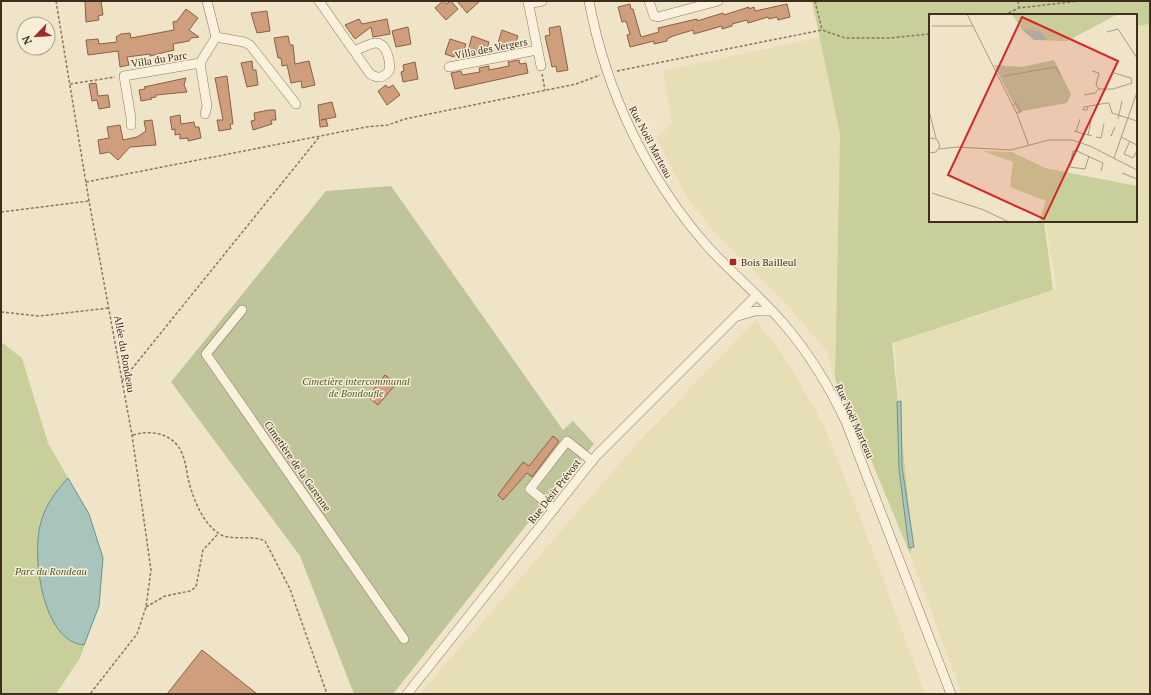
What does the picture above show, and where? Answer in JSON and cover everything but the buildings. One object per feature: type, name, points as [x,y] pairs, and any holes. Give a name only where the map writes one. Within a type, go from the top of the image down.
[{"type":"street","points":[[207,1],[216,37],[244,42],[250,45],[296,104]]},
{"type":"street","points":[[319,1],[354,51]]},
{"type":"street","name":"Villa des Vergers","points":[[541,66],[528,2],[542,1]]},
{"type":"street","name":"Rue Noël Marteau","points":[[589,1],[593,22],[608,73],[635,138],[664,190],[709,247],[783,322],[815,365],[830,389],[846,422],[951,694]]},
{"type":"street","points":[[649,1],[653,20],[664,15],[718,1]]},
{"type":"street","name":"Villa du Parc","points":[[205,114],[207,106],[200,63],[216,37]]},
{"type":"street","name":"Villa des Vergers","points":[[449,67],[537,50]]},
{"type":"street","name":"Villa du Parc","points":[[130,125],[131,118],[124,76],[200,63]]},
{"type":"street","name":"Rue Désir Prévost","points":[[407,694],[592,461],[756,296]]},
{"type":"street","name":"Cimetière de la Garenne","points":[[242,310],[206,354],[404,639]]},
{"type":"street","name":"Rue Désir Prévost","points":[[735,317],[748,312],[772,311]]},
{"type":"street","points":[[554,509],[530,489],[567,441],[592,461]]},
{"type":"path","name":"Allée du Rondeau","points":[[56,1],[89,201],[132,435],[150,570],[146,607],[138,634],[90,694]]},
{"type":"path","points":[[815,1],[822,30]]},
{"type":"path","points":[[1018,1],[1019,8]]},
{"type":"path","points":[[1006,14],[1019,8],[1079,1]]},
{"type":"path","points":[[86,182],[366,127],[388,125],[405,119],[576,84],[608,73],[822,30],[845,38],[889,38],[929,34]]},
{"type":"path","points":[[541,66],[545,90]]},
{"type":"path","points":[[70,84],[124,76]]},
{"type":"path","points":[[122,381],[321,136]]},
{"type":"path","points":[[1,212],[89,201]]},
{"type":"path","points":[[1,312],[39,316],[109,308]]},
{"type":"path","points":[[132,435],[151,432],[164,435],[174,442],[183,455],[190,489],[200,510],[206,522],[219,534],[230,537],[258,538],[265,541],[290,589],[327,694]]},
{"type":"path","points":[[146,607],[165,596],[190,591],[196,587],[203,550],[219,534]]},
{"type":"shaded area","points":[[1150,24],[1150,694],[962,694],[910,554],[894,339],[974,317],[1056,289],[1046,222],[1137,222],[1137,25]]},
{"type":"shaded area","points":[[821,37],[840,134],[835,379],[827,351],[780,297],[717,235],[687,197],[656,138],[672,124],[663,71]]},
{"type":"shaded area","points":[[756,320],[787,361],[825,427],[871,546],[925,694],[420,694],[634,447]]},
{"type":"green space","points":[[812,1],[1150,1],[1150,24],[1137,26],[1137,14],[929,14],[929,222],[1044,222],[1053,290],[892,343],[913,546],[910,554],[864,443],[835,379],[840,134]]},
{"type":"green space","name":"Cimetière intercommunal de Bondoufle","points":[[391,186],[563,430],[573,421],[594,444],[532,518],[393,694],[354,694],[300,556],[171,382],[326,191]]},
{"type":"green space","name":"Parc du Rondeau","points":[[1,342],[22,358],[48,443],[89,514],[103,558],[99,606],[80,658],[56,694],[1,694]]},
{"type":"water","points":[[901,401],[902,467],[914,547],[909,548],[899,469],[897,402]]},
{"type":"water","points":[[68,478],[89,514],[103,558],[99,606],[84,645],[70,640],[58,629],[49,613],[39,574],[38,536],[41,522],[52,498]]},
{"type":"place","name":"Bois Bailleul","points":[[733,262]]}]
